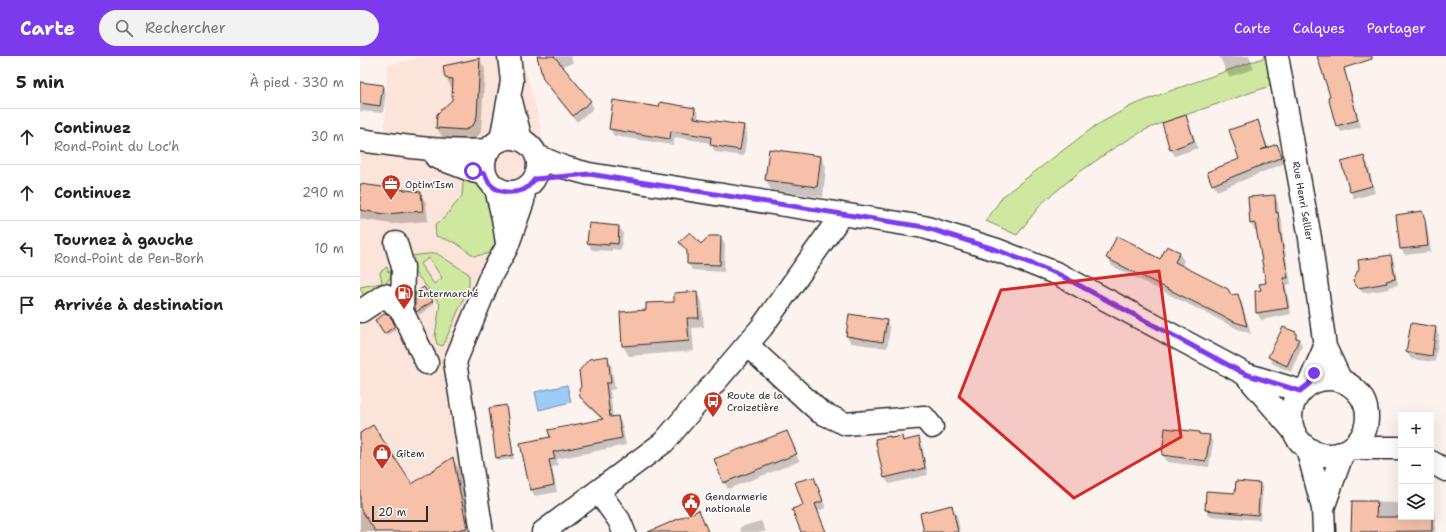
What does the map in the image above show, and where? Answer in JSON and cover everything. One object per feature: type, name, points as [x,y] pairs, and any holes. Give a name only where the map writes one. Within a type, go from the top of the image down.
[{"type":"main road","points":[[507,247],[503,218],[484,162],[503,144],[512,81],[509,56]]},
{"type":"main road","name":"Rue Henri Sellier","points":[[1277,56],[1310,238],[1324,347],[1341,381]]},
{"type":"main road","points":[[360,140],[462,152],[503,144],[531,147],[537,156],[538,168],[529,185],[507,247],[491,275],[455,362],[482,532]]},
{"type":"main road","points":[[412,147],[491,181],[509,193],[529,185],[589,174]]},
{"type":"main road","points":[[537,156],[589,174],[924,227],[1004,252],[1058,274],[1245,374],[1305,388]]},
{"type":"main road","points":[[543,532],[664,442],[762,328],[835,224],[840,214]]},
{"type":"main road","points":[[396,243],[402,267],[402,311]]},
{"type":"main road","points":[[361,311],[384,295],[402,311],[427,363]]},
{"type":"main road","points":[[746,345],[820,412],[846,424],[924,417],[932,428]]},
{"type":"main road","name":"Rue Henri Sellier","points":[[1305,388],[1324,347]]},
{"type":"main road","points":[[1245,374],[1307,448],[1323,454],[1336,454],[1347,450],[1398,447]]},
{"type":"main road","points":[[1293,430],[1291,421],[1292,407],[1305,388],[1324,379],[1341,381],[1357,391],[1365,406],[1367,419],[1362,436],[1347,450],[1323,508]]},
{"type":"main road","points":[[1367,419],[1398,445]]},
{"type":"main road","points":[[1307,448],[1323,508],[1324,532]]},
{"type":"main road","points":[[1434,464],[1446,470]]},
{"type":"main road","points":[[598,491],[619,520],[624,532]]},
{"type":"highlighted area","points":[[1159,271],[1181,437],[1074,498],[959,397],[1001,290]]},
{"type":"shaded area","points":[[428,56],[522,56],[539,119],[548,173],[491,275],[455,362],[482,532],[360,532],[360,153],[384,155],[387,65]]},
{"type":"green space","points":[[1266,57],[1270,86],[1162,123],[1145,130],[1114,148],[1077,174],[1042,203],[1017,235],[986,221],[1003,196],[1095,126],[1131,106]]},
{"type":"green space","points":[[464,174],[481,187],[489,197],[495,222],[495,240],[492,253],[474,256],[456,243],[436,236],[435,225],[444,218],[462,196]]},
{"type":"green space","points":[[436,253],[469,274],[469,286],[443,346],[437,344],[435,336],[440,304],[411,269],[410,256]],"holes":[[[429,258],[442,278],[434,284],[420,264]]]},
{"type":"green space","points":[[387,267],[388,272],[393,272],[387,281],[379,290],[364,296],[360,287],[382,283],[380,272]]},
{"type":"water","points":[[567,385],[571,402],[539,410],[535,392]]},
{"type":"building","points":[[537,56],[554,56],[591,101],[573,116],[543,79]]},
{"type":"building","points":[[1317,56],[1372,56],[1372,59],[1344,68],[1358,120],[1336,126],[1328,97],[1330,96]]},
{"type":"building","points":[[480,58],[477,116],[474,124],[466,130],[436,128],[437,114],[452,100],[453,79],[445,78],[443,66]]},
{"type":"building","points":[[360,82],[383,85],[380,106],[360,103]]},
{"type":"building","points":[[613,100],[659,107],[660,102],[695,108],[694,118],[744,125],[740,150],[710,145],[711,137],[671,131],[670,139],[609,129]]},
{"type":"building","points":[[1186,115],[1194,141],[1170,150],[1162,123]]},
{"type":"building","points":[[1258,120],[1267,148],[1277,144],[1282,157],[1212,185],[1207,172],[1239,159],[1229,130]]},
{"type":"building","points":[[769,149],[821,156],[817,187],[765,180]]},
{"type":"building","points":[[1364,156],[1372,186],[1350,192],[1341,162]]},
{"type":"building","name":"Optim'Ism","points":[[360,184],[421,192],[423,211],[385,214],[360,210]]},
{"type":"building","points":[[1275,195],[1276,213],[1278,212],[1288,278],[1283,278],[1288,308],[1256,313],[1255,291],[1261,290],[1259,284],[1266,283],[1255,223],[1250,224],[1248,197]]},
{"type":"building","points":[[1422,211],[1425,219],[1428,246],[1400,249],[1396,215]]},
{"type":"building","points":[[589,223],[619,226],[618,244],[609,243],[609,245],[587,243]]},
{"type":"building","points":[[690,232],[701,244],[709,236],[721,236],[720,265],[687,264],[687,251],[679,242]]},
{"type":"building","points":[[1117,236],[1160,259],[1167,246],[1180,252],[1175,262],[1228,289],[1231,295],[1238,294],[1247,326],[1232,321],[1106,258]]},
{"type":"building","points":[[1391,255],[1395,279],[1386,281],[1387,283],[1358,288],[1353,281],[1359,268],[1358,260]]},
{"type":"building","points":[[424,287],[433,301],[416,312],[415,293]]},
{"type":"building","points":[[697,291],[699,318],[687,318],[689,341],[622,346],[620,312],[646,310],[646,303],[674,302],[674,293]]},
{"type":"building","points":[[386,313],[392,319],[395,326],[384,334],[375,320]]},
{"type":"building","points":[[849,314],[887,320],[883,342],[846,336]]},
{"type":"building","points":[[1411,323],[1436,327],[1432,356],[1406,352]]},
{"type":"building","points":[[1283,327],[1296,332],[1296,338],[1299,339],[1287,366],[1268,357]]},
{"type":"building","points":[[608,356],[611,383],[606,383],[610,417],[618,416],[622,438],[553,452],[555,459],[549,460],[554,485],[530,490],[520,443],[550,437],[548,430],[603,419],[580,397],[579,389],[581,387],[579,371],[589,359]]},
{"type":"building","points":[[506,405],[513,455],[496,458],[489,408]]},
{"type":"building","name":"Gitem","points":[[373,425],[412,484],[453,457],[467,528],[449,532],[376,532],[360,508],[360,433]]},
{"type":"building","points":[[1165,428],[1199,432],[1199,434],[1210,435],[1206,461],[1162,455]]},
{"type":"building","points":[[787,431],[797,454],[723,483],[714,459]]},
{"type":"building","points":[[890,436],[891,438],[902,436],[903,441],[919,437],[925,468],[884,478],[875,439]]},
{"type":"building","points":[[814,477],[823,501],[815,504],[826,532],[801,532],[792,509],[803,505],[795,482]]},
{"type":"building","points":[[1236,481],[1260,483],[1258,515],[1205,510],[1206,491],[1235,493]]},
{"type":"building","points":[[1352,501],[1377,501],[1376,517],[1398,517],[1398,520],[1432,520],[1432,531],[1351,532]]},
{"type":"building","points":[[952,505],[958,532],[924,532],[920,513]]},
{"type":"building","name":"Gendarmerie nationale","points":[[699,510],[708,532],[648,532]]},
{"type":"place","name":"Optim'Ism","points":[[391,201]]},
{"type":"place","name":"Intermarché","points":[[404,310]]},
{"type":"place","name":"Route de la Croizetière","points":[[713,418]]},
{"type":"place","name":"Gitem","points":[[382,470]]},
{"type":"place","name":"Gendarmerie nationale","points":[[691,519]]},
{"type":"route","points":[[473,171],[485,174],[490,183],[496,189],[509,193],[524,190],[535,179],[561,178],[589,174],[924,227],[997,250],[1058,274],[1245,374],[1300,391],[1309,384],[1314,373]]}]
